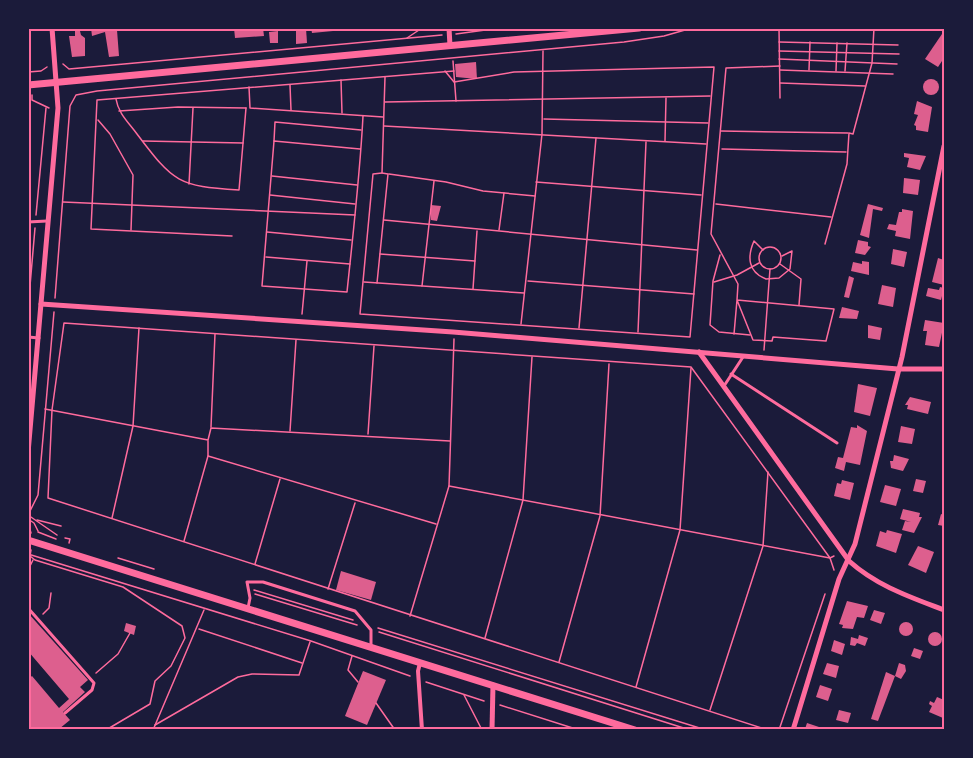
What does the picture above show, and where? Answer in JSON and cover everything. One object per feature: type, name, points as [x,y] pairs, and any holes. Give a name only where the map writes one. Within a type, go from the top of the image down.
[{"type":"street","points":[[28,453],[58,108],[52,28]]},
{"type":"street","points":[[448,28],[450,46]]},
{"type":"street","points":[[28,85],[639,28]]},
{"type":"street","points":[[793,729],[840,579],[849,561],[898,369],[945,146]]},
{"type":"street","points":[[41,304],[453,332],[898,369],[945,369]]},
{"type":"street","points":[[699,352],[849,561],[861,572],[892,590],[945,610]]},
{"type":"street","points":[[30,544],[635,729]]},
{"type":"street","points":[[421,662],[418,671],[422,729]]},
{"type":"street","points":[[492,729],[493,685]]},
{"type":"lane","points":[[28,222],[47,221]]},
{"type":"lane","points":[[28,337],[39,338]]},
{"type":"lane","points":[[724,386],[744,356]]},
{"type":"lane","points":[[731,374],[837,443]]},
{"type":"lane","points":[[248,609],[250,601],[247,582],[261,582],[355,611],[371,630],[371,647]]},
{"type":"lane","points":[[28,608],[94,683],[92,690],[65,713]]},
{"type":"path","points":[[407,38],[422,28]]},
{"type":"path","points":[[455,34],[500,28]]},
{"type":"path","points":[[76,95],[97,91],[453,60],[644,40],[692,28]]},
{"type":"path","points":[[779,28],[780,98]]},
{"type":"path","points":[[722,131],[854,134],[872,63],[874,28]]},
{"type":"path","points":[[60,59],[65,67],[73,70],[94,66],[443,35]]},
{"type":"path","points":[[779,42],[898,45]]},
{"type":"path","points":[[809,71],[810,42]]},
{"type":"path","points":[[836,72],[837,42]]},
{"type":"path","points":[[845,72],[847,43]]},
{"type":"path","points":[[496,48],[497,55]]},
{"type":"path","points":[[521,325],[542,134],[543,50]]},
{"type":"path","points":[[779,51],[899,54]]},
{"type":"path","points":[[116,59],[116,64]]},
{"type":"path","points":[[779,59],[897,64]]},
{"type":"path","points":[[30,73],[45,69],[47,60]]},
{"type":"path","points":[[453,60],[456,100]]},
{"type":"path","points":[[93,61],[94,66]]},
{"type":"path","points":[[734,334],[738,284],[711,234],[726,68],[780,66]]},
{"type":"path","points":[[454,82],[514,72],[714,67],[690,337],[360,314],[373,174],[435,180],[470,189],[535,196]]},
{"type":"path","points":[[289,70],[290,74]]},
{"type":"path","points":[[97,100],[453,70]]},
{"type":"path","points":[[780,70],[893,74]]},
{"type":"path","points":[[445,71],[454,82]]},
{"type":"path","points":[[382,174],[385,76]]},
{"type":"path","points":[[341,80],[342,114]]},
{"type":"path","points":[[780,83],[865,86]]},
{"type":"path","points":[[290,84],[291,111]]},
{"type":"path","points":[[249,87],[250,108]]},
{"type":"path","points":[[55,300],[70,106],[76,95],[75,89]]},
{"type":"path","points":[[97,91],[91,229],[232,236]]},
{"type":"path","points":[[32,95],[33,100],[47,108],[36,217]]},
{"type":"path","points":[[385,102],[711,96]]},
{"type":"path","points":[[665,142],[666,97]]},
{"type":"path","points":[[116,98],[119,111],[167,173],[189,184],[239,190],[246,108]]},
{"type":"path","points":[[66,107],[70,106]]},
{"type":"path","points":[[189,184],[193,108]]},
{"type":"path","points":[[119,111],[250,108],[384,117]]},
{"type":"path","points":[[362,130],[275,122],[262,286],[347,292],[356,204],[357,185],[362,130],[363,116]]},
{"type":"path","points":[[96,118],[110,134],[133,175],[131,231]]},
{"type":"path","points":[[543,119],[708,123]]},
{"type":"path","points":[[384,126],[707,144]]},
{"type":"path","points":[[825,244],[847,164],[849,133]]},
{"type":"path","points":[[579,329],[596,138]]},
{"type":"path","points":[[142,141],[243,143]]},
{"type":"path","points":[[274,141],[360,149]]},
{"type":"path","points":[[638,333],[646,141]]},
{"type":"path","points":[[720,149],[847,152]]},
{"type":"path","points":[[377,283],[388,174]]},
{"type":"path","points":[[271,176],[357,185]]},
{"type":"path","points":[[422,286],[435,180]]},
{"type":"path","points":[[536,182],[702,195]]},
{"type":"path","points":[[499,231],[504,193]]},
{"type":"path","points":[[269,195],[356,204]]},
{"type":"path","points":[[62,202],[268,213],[355,215]]},
{"type":"path","points":[[715,204],[832,217]]},
{"type":"path","points":[[384,220],[698,250]]},
{"type":"path","points":[[28,309],[35,227]]},
{"type":"path","points":[[473,290],[477,229]]},
{"type":"path","points":[[267,232],[352,240]]},
{"type":"path","points":[[763,250],[754,241],[749,256],[751,268],[760,277],[769,280],[779,278],[788,272],[793,261],[792,251],[782,256],[780,264],[770,269]]},
{"type":"path","points":[[760,263],[759,256],[763,250],[773,247],[782,256]]},
{"type":"path","points":[[380,254],[475,261]]},
{"type":"path","points":[[720,254],[713,282],[710,325],[717,332],[751,335]]},
{"type":"path","points":[[265,257],[350,264]]},
{"type":"path","points":[[302,316],[307,261]]},
{"type":"path","points":[[713,282],[733,276],[760,263]]},
{"type":"path","points":[[760,263],[770,269]]},
{"type":"path","points":[[780,264],[788,272],[801,279],[799,306]]},
{"type":"path","points":[[763,357],[770,269]]},
{"type":"path","points":[[526,281],[694,294]]},
{"type":"path","points":[[363,282],[524,293]]},
{"type":"path","points":[[737,300],[834,309],[826,341],[773,337],[772,341],[753,340],[737,300]]},
{"type":"path","points":[[54,311],[38,495],[28,515],[57,535]]},
{"type":"path","points":[[48,321],[53,322]]},
{"type":"path","points":[[768,729],[48,498],[52,410],[64,323],[691,368],[830,558],[834,568],[831,579]]},
{"type":"path","points":[[112,519],[133,426],[139,328]]},
{"type":"path","points":[[410,616],[448,486],[455,350],[453,332]]},
{"type":"path","points":[[184,542],[208,456],[215,334]]},
{"type":"path","points":[[290,432],[297,339]]},
{"type":"path","points":[[368,435],[374,344]]},
{"type":"path","points":[[485,639],[523,500],[532,356]]},
{"type":"path","points":[[558,663],[600,516],[609,362]]},
{"type":"path","points":[[636,687],[680,530],[691,368]]},
{"type":"path","points":[[45,409],[208,440]]},
{"type":"path","points":[[211,428],[450,441]]},
{"type":"path","points":[[208,456],[355,502],[437,524]]},
{"type":"path","points":[[710,711],[763,546],[768,471]]},
{"type":"path","points":[[255,565],[280,478]]},
{"type":"path","points":[[448,486],[830,558]]},
{"type":"path","points":[[328,589],[355,502]]},
{"type":"path","points":[[28,519],[38,532],[53,538]]},
{"type":"path","points":[[36,520],[62,526]]},
{"type":"path","points":[[28,523],[32,530]]},
{"type":"path","points":[[65,537],[70,539],[69,543]]},
{"type":"path","points":[[30,544],[29,554],[34,557],[117,585],[177,622],[186,635],[171,666],[155,681],[150,704],[106,729]]},
{"type":"path","points":[[28,570],[34,557]]},
{"type":"path","points":[[34,557],[118,581],[352,655],[348,669],[358,682]]},
{"type":"path","points":[[117,585],[118,581]]},
{"type":"path","points":[[254,590],[706,729]]},
{"type":"path","points":[[779,729],[827,590]]},
{"type":"path","points":[[38,618],[49,608],[51,592]]},
{"type":"path","points":[[255,594],[690,729]]},
{"type":"path","points":[[153,729],[198,628],[204,609]]},
{"type":"path","points":[[198,628],[303,663]]},
{"type":"path","points":[[90,679],[118,654],[130,633]]},
{"type":"path","points":[[155,725],[235,678],[252,674],[299,675],[311,641]]},
{"type":"path","points":[[463,694],[482,729]]},
{"type":"path","points":[[376,703],[395,729]]},
{"type":"path","points":[[496,704],[579,729]]},
{"type":"building","points":[[91,28],[117,30],[119,56],[109,57],[105,32],[92,36]]},
{"type":"building","points":[[234,28],[263,28],[264,36],[235,38]]},
{"type":"building","points":[[296,28],[306,28],[307,43],[296,44]]},
{"type":"building","points":[[311,28],[333,28],[333,31],[312,33]]},
{"type":"building","points":[[75,31],[80,31],[85,38],[85,56],[72,57],[69,36],[75,36]]},
{"type":"building","points":[[278,31],[278,43],[270,43],[269,32]]},
{"type":"building","points":[[944,31],[944,58],[938,67],[925,59]]},
{"type":"building","points":[[476,62],[477,79],[456,77],[455,64]]},
{"type":"building","points":[[928,79],[934,79],[939,87],[937,93],[928,95],[923,90],[923,84]]},
{"type":"building","points":[[917,101],[932,107],[928,132],[916,130],[914,125],[918,115],[914,114]]},
{"type":"building","points":[[904,153],[926,156],[920,170],[907,167],[909,158],[904,157]]},
{"type":"building","points":[[904,178],[920,180],[918,195],[903,193]]},
{"type":"building","points":[[868,204],[883,208],[882,211],[873,209],[869,238],[860,235]]},
{"type":"building","points":[[431,205],[441,206],[437,221],[431,220]]},
{"type":"building","points":[[902,209],[913,211],[910,239],[895,236],[896,231],[887,229],[889,224],[896,225]]},
{"type":"building","points":[[858,240],[868,242],[868,246],[871,247],[865,255],[855,253]]},
{"type":"building","points":[[893,249],[907,252],[904,267],[891,264]]},
{"type":"building","points":[[938,258],[944,260],[944,285],[932,282]]},
{"type":"building","points":[[862,261],[869,262],[869,275],[851,271],[853,262],[862,264]]},
{"type":"building","points":[[849,276],[854,278],[849,298],[844,297]]},
{"type":"building","points":[[882,285],[896,288],[893,307],[878,304]]},
{"type":"building","points":[[940,287],[944,288],[944,297],[942,296],[941,300],[926,296],[928,288],[939,290]]},
{"type":"building","points":[[842,307],[859,311],[857,319],[839,318]]},
{"type":"building","points":[[925,320],[944,323],[939,347],[925,345],[927,331],[923,331]]},
{"type":"building","points":[[868,325],[882,328],[880,340],[868,338]]},
{"type":"building","points":[[858,384],[877,388],[870,416],[854,412]]},
{"type":"building","points":[[910,397],[931,402],[928,414],[907,409],[908,405],[905,405]]},
{"type":"building","points":[[857,425],[867,431],[860,465],[846,462],[844,471],[835,468],[838,457],[843,458],[851,427],[857,428]]},
{"type":"building","points":[[901,426],[915,429],[912,444],[898,442]]},
{"type":"building","points":[[894,455],[909,459],[903,471],[891,468],[890,461],[893,461]]},
{"type":"building","points":[[916,479],[926,481],[923,493],[913,491]]},
{"type":"building","points":[[842,480],[854,483],[850,500],[834,496],[837,483],[841,484]]},
{"type":"building","points":[[885,485],[901,489],[896,506],[880,502]]},
{"type":"building","points":[[903,509],[920,513],[919,517],[922,517],[914,533],[902,530],[905,521],[911,522],[900,519]]},
{"type":"building","points":[[941,514],[944,515],[944,526],[938,525]]},
{"type":"building","points":[[887,530],[902,534],[896,553],[876,546],[880,531],[886,533]]},
{"type":"building","points":[[918,546],[934,552],[926,573],[908,565]]},
{"type":"building","points":[[341,571],[376,582],[371,600],[336,590]]},
{"type":"building","points":[[847,601],[868,606],[864,618],[857,617],[853,629],[842,628],[843,625],[839,624]]},
{"type":"building","points":[[874,610],[885,613],[881,624],[870,620]]},
{"type":"building","points":[[28,613],[88,680],[80,687],[85,692],[63,712],[70,720],[59,729],[28,729],[28,679],[32,676],[59,708],[69,699],[28,651]]},
{"type":"building","points":[[903,622],[909,622],[913,629],[909,636],[903,636],[899,632],[899,626]]},
{"type":"building","points":[[126,623],[136,626],[134,635],[124,631]]},
{"type":"building","points":[[932,632],[938,632],[942,639],[938,646],[932,646],[928,642],[928,636]]},
{"type":"building","points":[[859,635],[868,638],[865,646],[857,643],[855,646],[850,645],[851,637],[858,639]]},
{"type":"building","points":[[834,640],[845,644],[842,655],[831,651]]},
{"type":"building","points":[[914,648],[923,651],[920,659],[911,656]]},
{"type":"building","points":[[827,663],[839,666],[836,678],[823,674]]},
{"type":"building","points":[[899,663],[905,665],[906,671],[901,679],[895,676]]},
{"type":"building","points":[[363,671],[386,680],[367,725],[345,716]]},
{"type":"building","points":[[886,672],[895,676],[878,721],[871,719]]},
{"type":"building","points":[[820,685],[832,689],[828,701],[816,697]]},
{"type":"building","points":[[937,697],[944,700],[943,718],[929,712],[932,706],[929,704],[930,701],[934,703]]},
{"type":"building","points":[[839,710],[851,713],[848,723],[836,720]]},
{"type":"building","points":[[807,723],[825,729],[805,729]]}]
